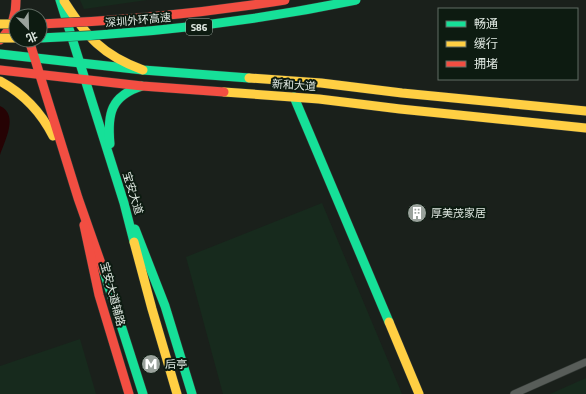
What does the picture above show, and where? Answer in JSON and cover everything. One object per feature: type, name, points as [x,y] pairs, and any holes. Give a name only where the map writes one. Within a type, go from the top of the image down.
[{"type":"main road","points":[[0,39],[9,30],[13,23],[16,12],[16,0]]},
{"type":"main road","name":"宝安大道","points":[[60,0],[124,204],[152,309],[178,394]]},
{"type":"main road","points":[[63,0],[78,24],[97,46],[121,62],[143,70]]},
{"type":"main road","name":"深圳外环高速","points":[[48,24],[98,22],[160,17],[214,11],[285,0]]},
{"type":"main road","name":"深圳外环高速","points":[[48,38],[130,33],[216,25],[292,13],[356,0]]},
{"type":"main road","points":[[32,48],[66,163],[112,295],[143,394]]},
{"type":"main road","name":"新和大道","points":[[0,54],[143,70],[320,83],[402,93],[586,111]]},
{"type":"main road","name":"新和大道","points":[[0,70],[142,86],[294,97],[586,128]]},
{"type":"main road","points":[[0,81],[18,92],[37,109],[50,129],[66,163]]},
{"type":"main road","points":[[113,168],[108,127],[110,113],[117,100],[122,95],[142,86]]},
{"type":"main road","points":[[294,97],[419,394]]},
{"type":"main road","name":"宝安大道辅路","points":[[78,198],[99,295],[129,394]]},
{"type":"main road","points":[[124,204],[165,306],[192,394]]},
{"type":"street","points":[[514,394],[586,362]]},
{"type":"shaded area","points":[[80,0],[147,0],[84,9]]},
{"type":"shaded area","points":[[0,106],[6,110],[9,115],[10,122],[0,155]]},
{"type":"shaded area","points":[[322,203],[402,394],[223,394],[186,257]]},
{"type":"shaded area","points":[[80,339],[96,394],[0,394],[0,366]]},
{"type":"shaded area","points":[[586,378],[586,394],[550,394]]},
{"type":"traffic: fast","points":[[60,0],[124,203],[134,242]]},
{"type":"traffic: fast","points":[[48,38],[199,26],[277,15],[356,0]]},
{"type":"traffic: fast","points":[[0,54],[143,70],[249,78]]},
{"type":"traffic: fast","points":[[110,144],[109,123],[113,107],[124,95],[142,86]]},
{"type":"traffic: fast","points":[[294,97],[389,322]]},
{"type":"traffic: fast","points":[[135,229],[165,306],[192,394]]},
{"type":"traffic: fast","points":[[104,272],[143,394]]},
{"type":"traffic: slow","points":[[64,1],[88,35],[106,51],[117,58],[143,70]]},
{"type":"traffic: slow","points":[[0,24],[8,24]]},
{"type":"traffic: slow","points":[[0,38],[8,38]]},
{"type":"traffic: slow","points":[[249,78],[321,83],[402,93],[586,111]]},
{"type":"traffic: slow","points":[[0,81],[9,86],[31,104],[43,119],[53,136]]},
{"type":"traffic: slow","points":[[224,92],[319,99],[586,128]]},
{"type":"traffic: slow","points":[[134,242],[177,394]]},
{"type":"traffic: slow","points":[[389,322],[419,394]]},
{"type":"traffic: jam","points":[[0,40],[10,27],[15,11],[16,0]]},
{"type":"traffic: jam","points":[[48,24],[163,16],[285,0]]},
{"type":"traffic: jam","points":[[31,48],[78,198],[104,272]]},
{"type":"traffic: jam","points":[[0,70],[142,86],[224,92]]},
{"type":"traffic: jam","points":[[84,225],[99,295],[129,394]]},
{"type":"place","name":"厚美茂家居","points":[[417,213]]},
{"type":"place","name":"后亭","points":[[151,364]]}]
